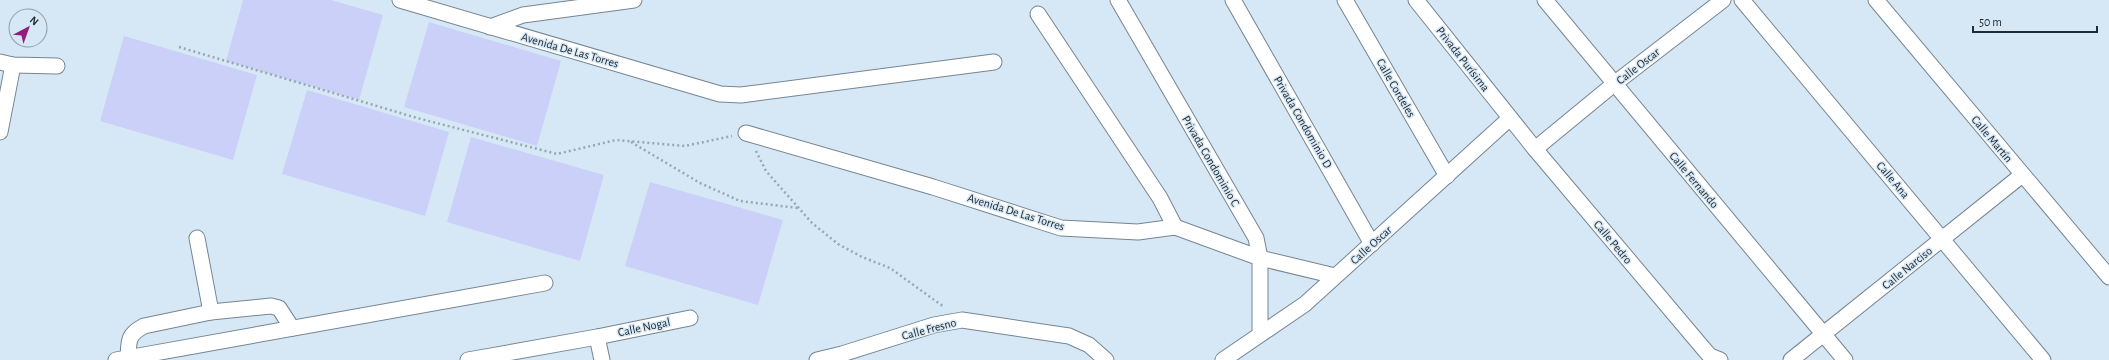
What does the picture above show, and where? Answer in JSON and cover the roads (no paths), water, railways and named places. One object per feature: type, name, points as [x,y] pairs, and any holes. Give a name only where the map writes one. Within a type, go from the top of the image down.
[{"type":"street","name":"Avenida De Las Torres","points":[[400,0],[720,94],[742,95],[994,62]]},
{"type":"street","points":[[490,27],[523,15],[634,0]]},
{"type":"street","name":"Privada Condominio C","points":[[1118,0],[1256,238],[1260,258],[1260,334]]},
{"type":"street","name":"Privada Condominio D","points":[[1232,0],[1372,244]]},
{"type":"street","name":"Calle Cordeles","points":[[1345,0],[1447,176]]},
{"type":"street","name":"Privada Purísima","points":[[1416,0],[1510,118]]},
{"type":"street","name":"Calle Fernando","points":[[1545,0],[1845,360]]},
{"type":"street","name":"Calle Oscar","points":[[1535,149],[1614,84],[1723,0]]},
{"type":"street","name":"Calle Ana","points":[[1742,0],[2043,360]]},
{"type":"street","name":"Calle Martín","points":[[1876,0],[2109,277]]},
{"type":"street","points":[[1038,14],[1160,198],[1175,227]]},
{"type":"street","points":[[0,132],[6,63],[57,66]]},
{"type":"street","name":"Calle Oscar","points":[[1223,360],[1305,304],[1510,118]]},
{"type":"street","name":"Calle Pedro","points":[[1510,118],[1703,348],[1710,356],[1720,360]]},
{"type":"street","name":"Avenida De Las Torres","points":[[746,133],[933,187],[1060,228],[1138,232],[1175,227],[1260,258],[1336,276]]},
{"type":"street","name":"Calle Narciso","points":[[1791,360],[2022,175]]},
{"type":"street","points":[[197,238],[211,312]]},
{"type":"street","points":[[292,328],[278,308],[271,306],[211,312],[144,326],[134,331],[129,339],[122,359],[545,283]]},
{"type":"street","name":"Calle Nogal","points":[[468,360],[598,337],[690,318]]},
{"type":"street","name":"Calle Fresno","points":[[816,360],[842,354],[934,325],[962,320],[1069,336],[1089,345],[1106,360]]},
{"type":"street","points":[[598,337],[602,360]]}]
